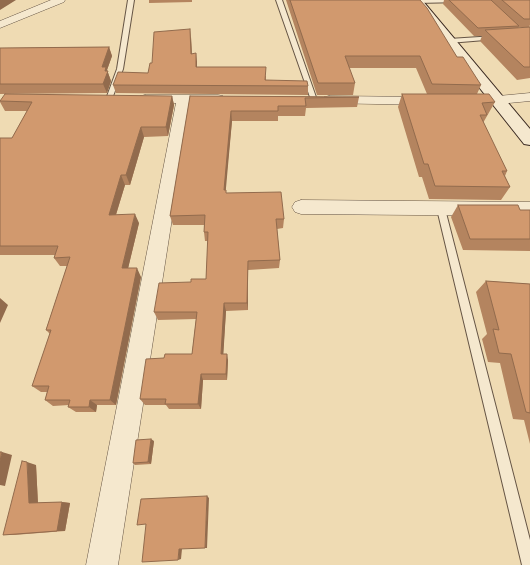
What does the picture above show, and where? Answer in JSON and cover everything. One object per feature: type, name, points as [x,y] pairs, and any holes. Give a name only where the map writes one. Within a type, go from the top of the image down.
[{"type":"street","points":[[0,25],[60,0]]},
{"type":"street","points":[[417,1],[530,140]]},
{"type":"street","points":[[462,102],[530,97]]},
{"type":"street","points":[[93,98],[230,99]]},
{"type":"street","points":[[102,565],[184,99]]},
{"type":"street","points":[[299,100],[439,102]]},
{"type":"street","points":[[300,207],[530,209]]},
{"type":"lane","points":[[109,99],[120,69],[131,0]]},
{"type":"lane","points":[[279,0],[314,100]]},
{"type":"lane","points":[[417,1],[463,0]]},
{"type":"lane","points":[[449,41],[501,38]]},
{"type":"lane","points":[[441,209],[529,565]]},
{"type":"building","points":[[290,0],[420,0],[427,8],[457,57],[463,57],[481,85],[432,84],[420,56],[345,56],[355,83],[318,83]]},
{"type":"building","points":[[449,0],[491,0],[519,26],[478,28]]},
{"type":"building","points":[[502,0],[530,0],[530,19],[524,19]]},
{"type":"building","points":[[530,27],[530,67],[524,67],[485,30]]},
{"type":"building","points":[[190,29],[191,54],[196,53],[196,67],[266,67],[265,80],[307,81],[308,86],[113,85],[118,72],[148,73],[150,63],[152,63],[154,32]]},
{"type":"building","points":[[109,47],[102,67],[106,67],[105,71],[108,71],[103,84],[0,84],[0,48]]},
{"type":"building","points":[[5,94],[172,96],[166,127],[141,127],[126,175],[121,175],[109,215],[135,214],[122,268],[137,268],[110,400],[90,400],[89,407],[68,407],[70,400],[45,400],[49,386],[32,386],[51,330],[46,330],[70,257],[54,258],[58,246],[0,246],[0,138],[12,138],[32,102],[0,101]]},
{"type":"building","points":[[402,94],[489,94],[495,102],[482,103],[487,115],[480,115],[507,171],[502,171],[510,187],[435,186],[428,164],[424,164]]},
{"type":"building","points":[[190,96],[359,97],[305,98],[306,106],[278,106],[278,111],[231,111],[224,190],[226,190],[226,193],[281,192],[284,219],[276,219],[280,260],[248,261],[247,303],[224,303],[221,354],[227,354],[226,374],[201,374],[198,404],[165,404],[166,399],[140,399],[146,359],[164,358],[165,354],[192,354],[197,312],[154,312],[159,283],[191,282],[191,279],[206,279],[208,232],[204,232],[205,215],[170,216]]},
{"type":"building","points":[[458,205],[518,205],[520,210],[530,210],[530,239],[470,239]]},
{"type":"building","points":[[486,281],[530,284],[530,413],[526,412],[511,354],[499,353],[493,329],[499,330]]},
{"type":"building","points":[[151,439],[148,462],[133,463],[136,440]]},
{"type":"building","points":[[22,461],[27,462],[29,503],[62,502],[57,531],[3,535]]},
{"type":"building","points":[[207,496],[205,548],[179,549],[178,560],[142,562],[146,524],[137,525],[141,499]]}]
